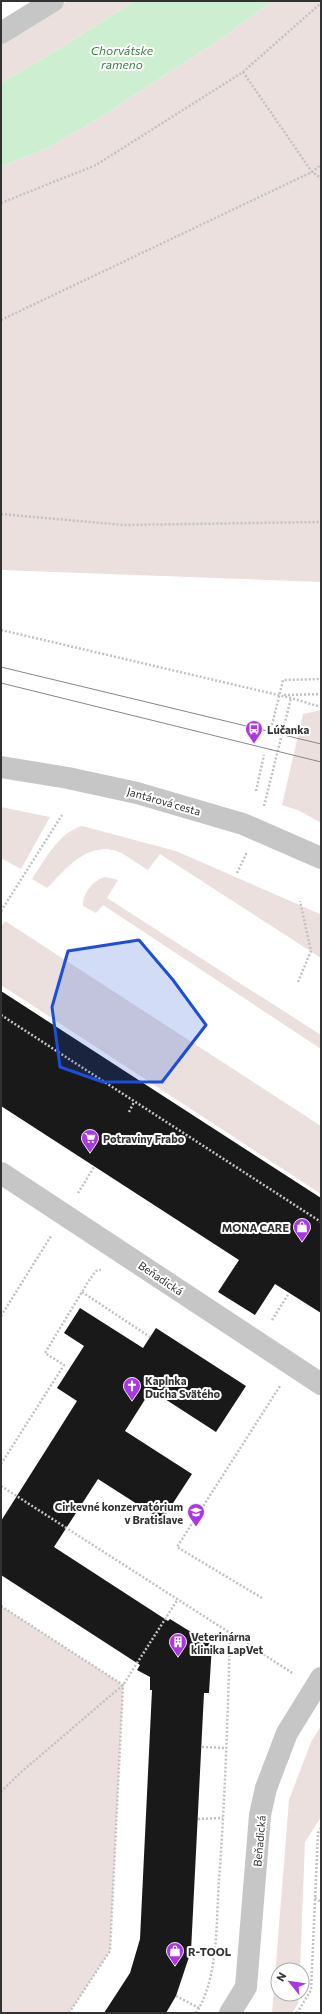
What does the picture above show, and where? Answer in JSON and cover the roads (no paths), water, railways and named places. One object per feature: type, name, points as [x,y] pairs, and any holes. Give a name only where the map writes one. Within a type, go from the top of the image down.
[{"type":"street","points":[[1,33],[53,1]]},
{"type":"street","name":"Jantárová cesta","points":[[1,767],[68,778],[137,793],[243,824],[321,858]]},
{"type":"street","name":"Beňadická","points":[[1,1172],[321,1384]]},
{"type":"street","name":"Beňadická","points":[[230,2013],[246,1987],[260,1815],[266,1788],[287,1732],[321,1678]]},
{"type":"water","name":"Chorvátske rameno","points":[[134,1],[272,1],[225,36],[96,120],[49,147],[1,167],[1,83],[64,46]]},
{"type":"tram line","points":[[1,667],[321,744]]},
{"type":"tram line","points":[[1,683],[321,762]]},
{"type":"place","name":"Lúčanka","points":[[254,744]]},
{"type":"place","name":"Potraviny Frabo","points":[[90,1153]]},
{"type":"place","name":"MONA CARE","points":[[302,1242]]},
{"type":"place","name":"Kaplnka Ducha Svätého","points":[[132,1401]]},
{"type":"place","name":"Cirkevné konzervatórium v Bratislave","points":[[196,1527]]},
{"type":"place","name":"Veterinárna klinika LapVet","points":[[178,1657]]},
{"type":"place","name":"R-TOOL","points":[[175,1966]]}]
